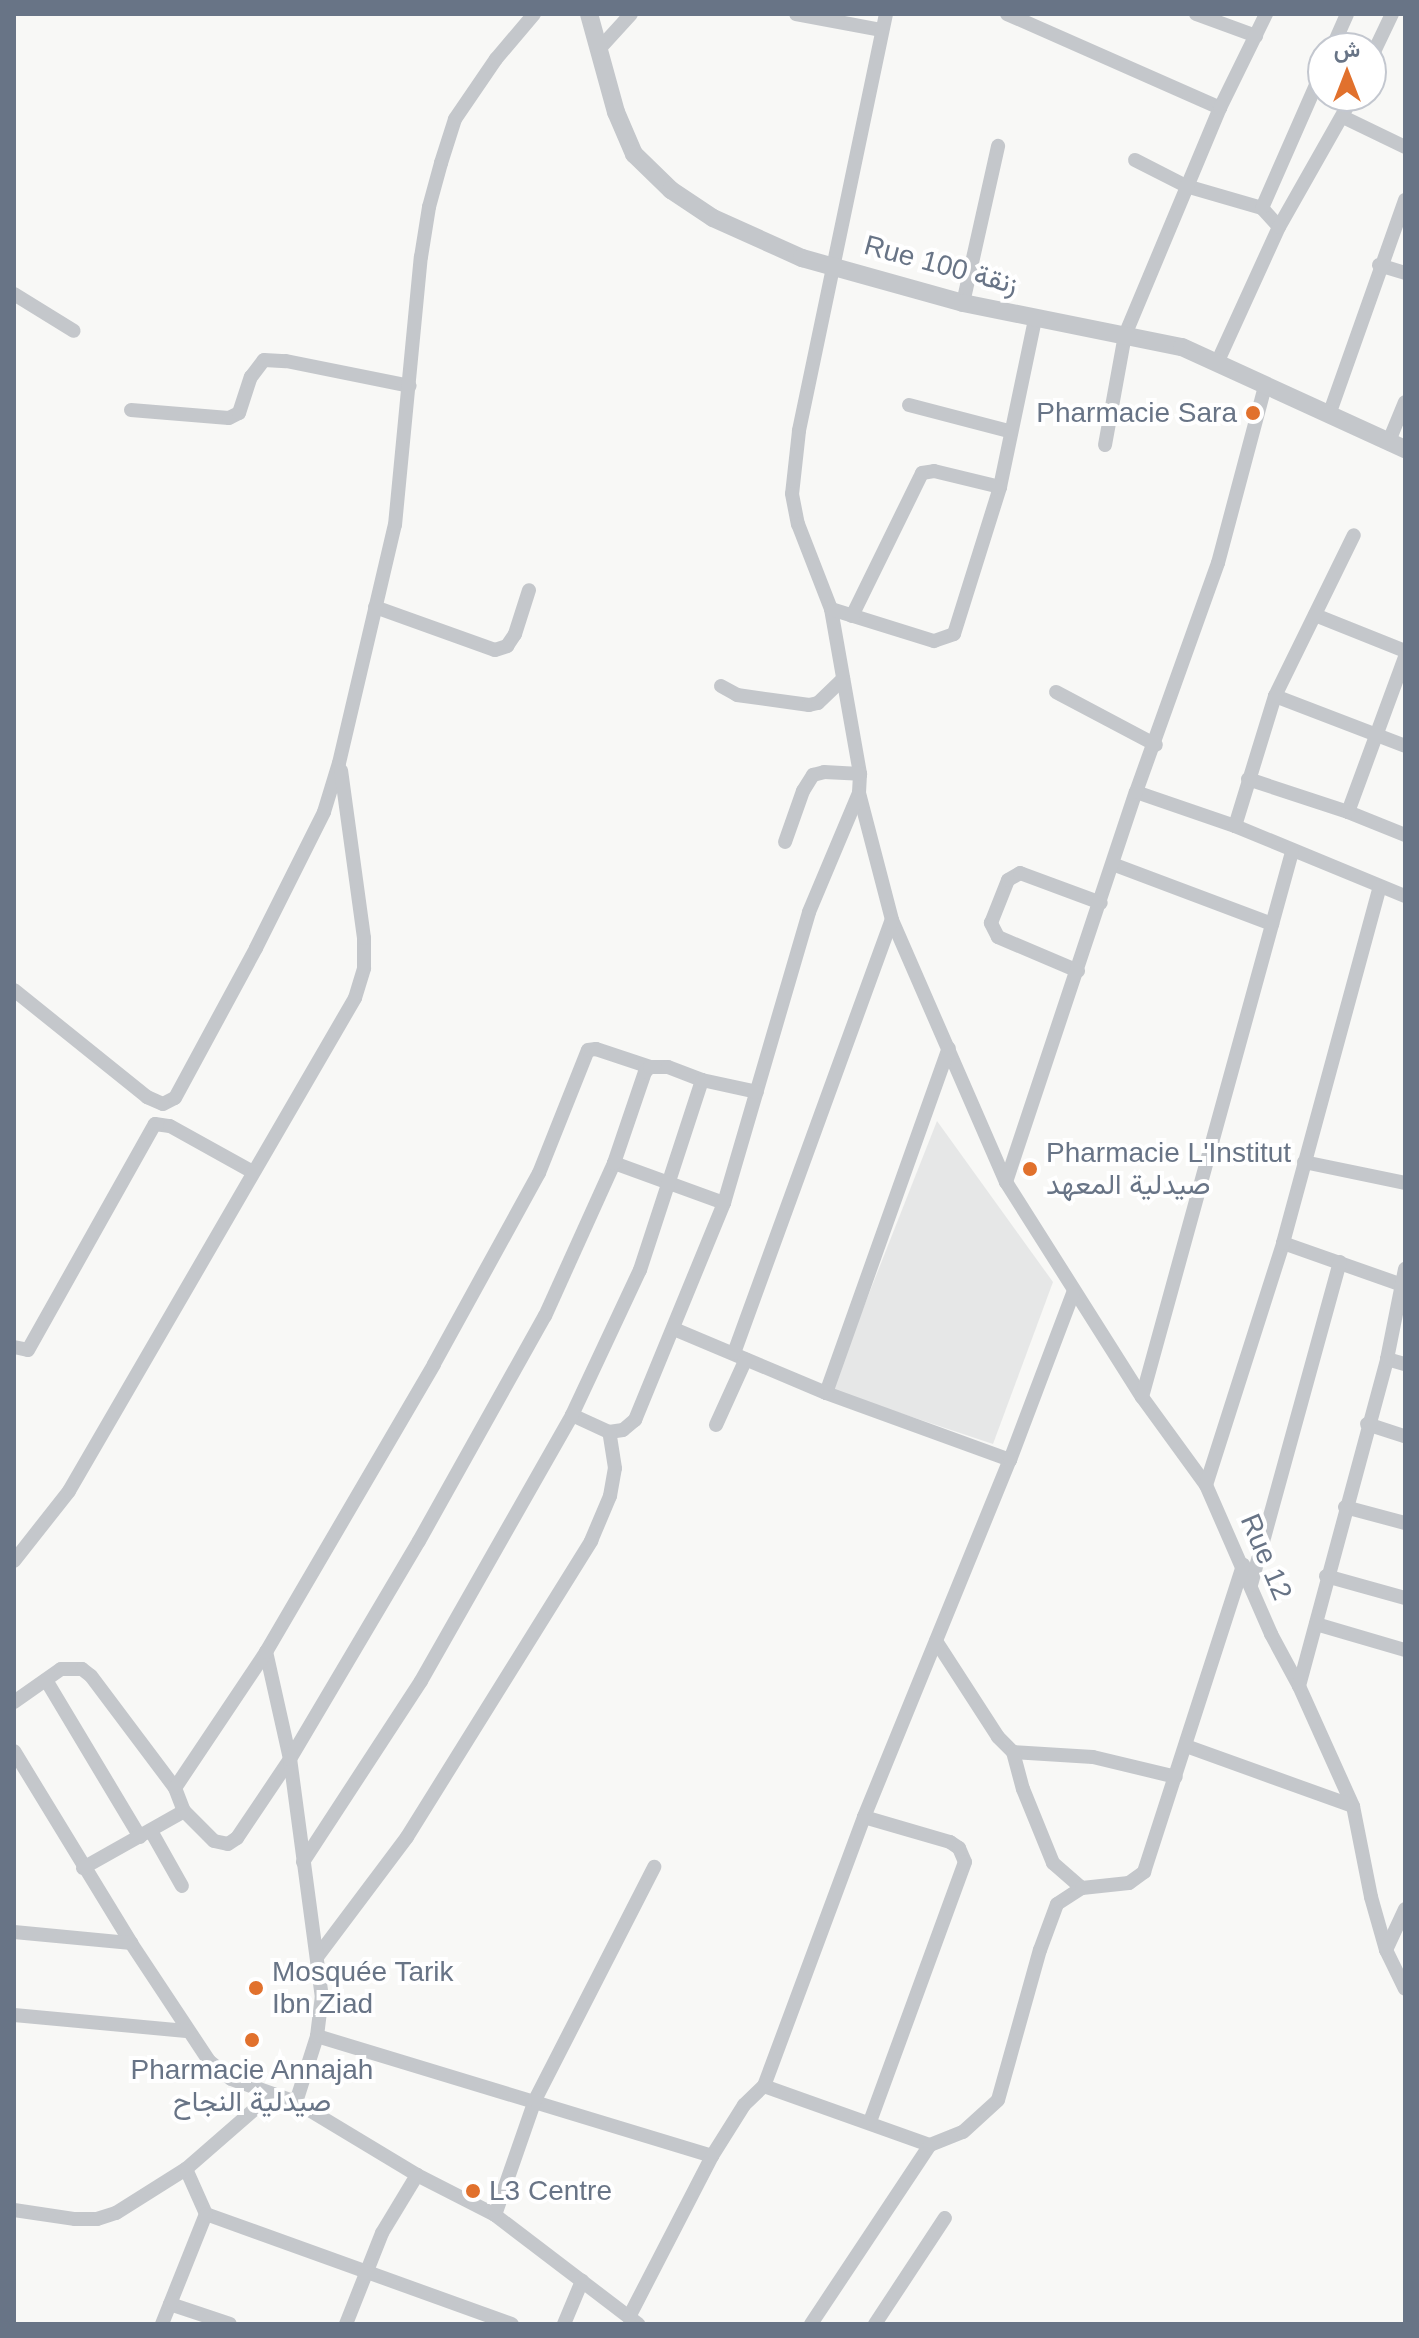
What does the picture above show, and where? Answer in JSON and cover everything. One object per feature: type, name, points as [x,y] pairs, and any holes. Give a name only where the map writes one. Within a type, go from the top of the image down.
[{"type":"street","points":[[14,990],[147,1097],[156,1103],[171,1101],[297,868],[324,812],[339,763],[395,525],[415,314],[429,207],[455,119],[496,59],[534,14]]},
{"type":"street","name":"Rue 100 زنقة","points":[[589,14],[616,112],[634,154],[671,190],[713,218],[802,258],[833,264],[963,303],[1182,347],[1397,445]]},
{"type":"street","points":[[600,48],[631,14]]},
{"type":"street","points":[[796,14],[881,30]]},
{"type":"street","points":[[572,1415],[609,1432],[623,1430],[635,1420],[724,1203],[809,912],[859,793],[860,774],[831,609],[798,524],[792,494],[799,431],[886,14]]},
{"type":"street","points":[[1007,14],[1220,108]]},
{"type":"street","points":[[1196,14],[1256,36]]},
{"type":"street","points":[[1105,445],[1125,335],[1220,108],[1266,14]]},
{"type":"street","points":[[1262,208],[1307,105]]},
{"type":"street","points":[[1217,363],[1279,227],[1345,112]]},
{"type":"street","points":[[1343,117],[1405,147]]},
{"type":"street","points":[[963,303],[998,146]]},
{"type":"street","points":[[1135,160],[1186,186],[1262,208],[1279,227]]},
{"type":"street","points":[[1330,412],[1379,265],[1405,200]]},
{"type":"street","points":[[1379,265],[1405,273]]},
{"type":"street","points":[[14,294],[74,331]]},
{"type":"street","points":[[831,609],[934,641],[954,634],[1000,487],[1009,431],[1035,319]]},
{"type":"street","points":[[131,410],[229,418],[239,413],[251,377],[264,360],[286,361],[410,386]]},
{"type":"street","points":[[1006,1182],[1115,865],[1136,792],[1156,745],[1218,563],[1265,386]]},
{"type":"street","points":[[1397,445],[1405,402]]},
{"type":"street","points":[[909,405],[1009,431]]},
{"type":"street","points":[[852,616],[922,473],[934,471],[1000,487]]},
{"type":"street","points":[[1235,826],[1275,696],[1354,535]]},
{"type":"street","points":[[375,607],[495,650],[507,646],[515,634],[529,590]]},
{"type":"street","points":[[1315,615],[1405,654],[1348,812]]},
{"type":"street","points":[[721,686],[737,695],[809,705],[818,703],[843,679]]},
{"type":"street","points":[[1056,692],[1156,745]]},
{"type":"street","points":[[1275,696],[1405,746]]},
{"type":"street","points":[[14,1561],[69,1491],[251,1171],[355,998],[364,968],[364,938],[339,763]]},
{"type":"street","points":[[785,842],[803,791],[813,775],[824,772],[860,774]]},
{"type":"street","points":[[1248,779],[1348,812],[1405,835]]},
{"type":"street","points":[[1136,792],[1235,826],[1405,896]]},
{"type":"street","name":"Rue 12","points":[[859,793],[892,920],[1006,1182],[1073,1293],[1142,1397],[1206,1485],[1271,1634],[1299,1686],[1353,1806],[1371,1897],[1386,1950],[1405,1989]]},
{"type":"street","points":[[1142,1397],[1292,852]]},
{"type":"street","points":[[1115,865],[1272,924]]},
{"type":"street","points":[[1078,971],[998,937],[991,923],[1008,880],[1020,873],[1101,903]]},
{"type":"street","points":[[1206,1485],[1283,1243],[1380,887]]},
{"type":"street","points":[[716,1425],[892,920]]},
{"type":"street","points":[[826,1393],[949,1048]]},
{"type":"street","points":[[175,1788],[266,1652],[434,1364],[539,1173],[588,1050],[596,1049],[650,1067],[668,1067],[702,1080],[757,1092]]},
{"type":"street","points":[[14,1702],[67,1667],[82,1669],[91,1676],[175,1788],[184,1811],[214,1841],[223,1844],[233,1842],[290,1759],[419,1541],[545,1316],[614,1163],[641,1082],[650,1067]]},
{"type":"street","points":[[303,1862],[421,1681],[572,1415],[640,1270],[702,1080]]},
{"type":"street","points":[[14,1347],[28,1350],[155,1124],[170,1126],[251,1171]]},
{"type":"street","points":[[1304,1162],[1405,1183]]},
{"type":"street","points":[[614,1163],[667,1185],[724,1203]]},
{"type":"street","points":[[1283,1243],[1402,1285]]},
{"type":"street","points":[[1251,1585],[1340,1262]]},
{"type":"street","points":[[1299,1686],[1367,1424],[1400,1320],[1405,1269]]},
{"type":"street","points":[[14,1751],[83,1868],[186,2031],[209,2061],[231,2079],[296,2102],[417,2175],[495,2215],[634,2320],[712,2156],[744,2105],[764,2086],[864,1817],[1010,1460],[1073,1293]]},
{"type":"street","points":[[674,1329],[826,1393],[1010,1460]]},
{"type":"street","points":[[1387,1359],[1405,1364]]},
{"type":"street","points":[[1367,1424],[1405,1436]]},
{"type":"street","points":[[317,1957],[407,1837],[591,1541],[610,1496],[615,1468],[609,1432]]},
{"type":"street","points":[[1345,1507],[1405,1523]]},
{"type":"street","points":[[811,2324],[930,2145],[963,2132],[998,2100],[1052,1911],[1065,1896],[1082,1888],[1129,1883],[1144,1872],[1243,1565]]},
{"type":"street","points":[[1326,1576],[1405,1598]]},
{"type":"street","points":[[1316,1624],[1405,1650]]},
{"type":"street","points":[[936,1641],[998,1737],[1013,1752],[1023,1789],[1053,1863],[1082,1888]]},
{"type":"street","points":[[266,1652],[290,1759],[322,1998],[317,2036],[296,2102]]},
{"type":"street","points":[[46,1680],[182,1886]]},
{"type":"street","points":[[1186,1746],[1353,1806]]},
{"type":"street","points":[[1013,1752],[1093,1757],[1176,1777]]},
{"type":"street","points":[[83,1868],[184,1811]]},
{"type":"street","points":[[864,1817],[950,1842],[959,1848],[965,1862],[870,2122]]},
{"type":"street","points":[[495,2215],[535,2100],[654,1867]]},
{"type":"street","points":[[1386,1950],[1405,1909]]},
{"type":"street","points":[[14,1932],[131,1943]]},
{"type":"street","points":[[14,2015],[186,2031]]},
{"type":"street","points":[[317,2036],[712,2156]]},
{"type":"street","points":[[764,2086],[930,2145]]},
{"type":"street","points":[[14,2210],[75,2219],[97,2219],[116,2213],[186,2169],[272,2094]]},
{"type":"street","points":[[162,2324],[206,2214],[186,2169]]},
{"type":"street","points":[[346,2324],[382,2233],[417,2175]]},
{"type":"street","points":[[206,2214],[512,2324]]},
{"type":"street","points":[[875,2324],[945,2218]]},
{"type":"street","points":[[564,2324],[582,2281]]},
{"type":"street","points":[[170,2304],[230,2324]]},
{"type":"shaded area","points":[[937,1121],[1053,1282],[993,1444],[831,1390]]},
{"type":"place","name":"Pharmacie Sara","points":[[1253,413]]},
{"type":"place","name":"Pharmacie L'Institut صيدلية المعهد","points":[[1030,1169]]},
{"type":"place","name":"Mosquée Tarik Ibn Ziad","points":[[256,1988]]},
{"type":"place","name":"Pharmacie Annajah صيدلية النجاح","points":[[252,2040]]},
{"type":"place","name":"L3 Centre","points":[[473,2191]]}]
